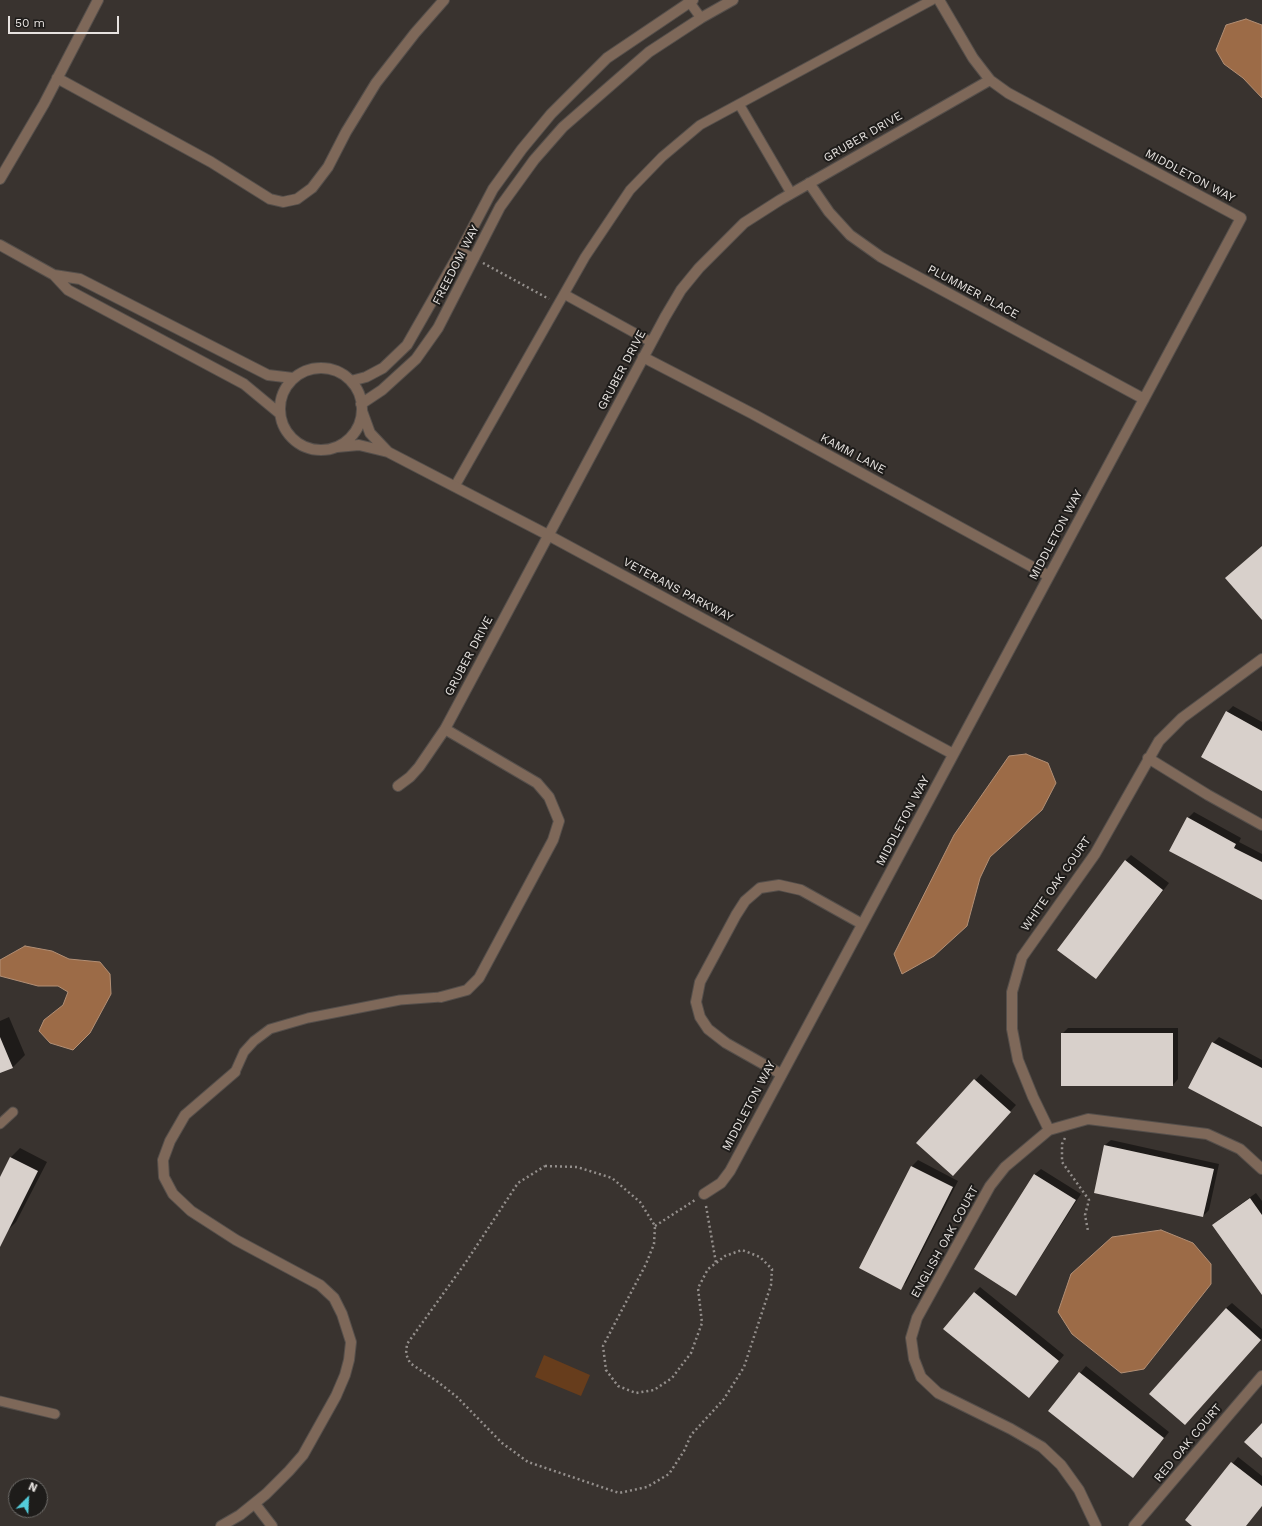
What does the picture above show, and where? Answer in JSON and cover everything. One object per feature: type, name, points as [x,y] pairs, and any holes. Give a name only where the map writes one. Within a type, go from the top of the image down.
[{"type":"street","points":[[0,179],[57,78],[98,0]]},
{"type":"street","points":[[57,78],[205,158],[270,199],[283,202],[297,199],[312,188],[328,167],[346,132],[376,83],[415,33],[444,0]]},
{"type":"street","name":"FREEDOM WAY","points":[[362,407],[416,359],[438,328],[500,207],[534,160],[563,127],[649,52],[701,18],[734,0]]},
{"type":"street","name":"MIDDLETON WAY","points":[[704,1194],[721,1183],[730,1171],[1241,218],[1008,93],[990,80],[973,58],[939,0]]},
{"type":"street","name":"FREEDOM WAY","points":[[351,381],[366,377],[383,368],[407,345],[460,252],[493,189],[522,149],[551,114],[607,58],[690,1]]},
{"type":"street","name":"GRUBER DRIVE","points":[[398,786],[410,777],[419,767],[445,729],[651,342],[681,290],[704,263],[744,223],[791,193],[990,80]]},
{"type":"street","points":[[551,114],[563,127]]},
{"type":"street","name":"PLUMMER PLACE","points":[[809,183],[829,212],[850,235],[881,257],[1144,399]]},
{"type":"street","points":[[0,245],[54,275],[68,290],[244,384],[279,413]]},
{"type":"street","points":[[54,275],[80,279],[268,375],[293,378]]},
{"type":"street","name":"KAMM LANE","points":[[643,357],[753,414],[1049,576]]},
{"type":"street","points":[[324,368],[340,372],[351,381],[357,389],[362,407],[360,421],[355,432],[347,440],[337,447],[324,450],[312,449],[300,444],[290,436],[283,426],[279,413],[280,400],[285,388],[293,378],[303,371],[324,368]]},
{"type":"street","name":"VETERANS PARKWAY","points":[[362,407],[370,432],[388,452]]},
{"type":"street","name":"VETERANS PARKWAY","points":[[337,447],[359,445],[388,452],[548,535],[953,754]]},
{"type":"street","name":"WHITE OAK COURT","points":[[1049,1130],[1033,1097],[1018,1060],[1012,1029],[1012,992],[1022,957],[1095,854],[1159,741],[1182,718],[1262,658]]},
{"type":"street","points":[[441,997],[467,990],[479,978],[553,840],[559,822],[549,797],[537,783],[445,729]]},
{"type":"street","points":[[1148,758],[1208,795],[1262,825]]},
{"type":"street","points":[[781,1074],[726,1043],[708,1029],[700,1017],[696,1002],[700,982],[736,915],[745,901],[760,888],[780,885],[801,890],[862,924]]},
{"type":"street","points":[[221,1526],[254,1504],[289,1472],[309,1446],[336,1396],[345,1375],[349,1360],[351,1342],[340,1309],[334,1298],[320,1285],[236,1240],[192,1211],[173,1194],[164,1178],[163,1160],[170,1141],[185,1115],[235,1072]]},
{"type":"street","name":"ENGLISH OAK COURT","points":[[1096,1526],[1079,1490],[1061,1465],[1042,1447],[1011,1429],[938,1393],[921,1377],[914,1358],[911,1338],[917,1318],[990,1186],[1005,1167],[1049,1130],[1088,1119],[1207,1134],[1240,1149],[1262,1169]]},
{"type":"street","name":"RED OAK COURT","points":[[1134,1526],[1262,1376]]},
{"type":"street","points":[[254,1504],[272,1526]]},
{"type":"lane","points":[[455,486],[585,257],[630,190],[662,156],[700,125],[932,0]]},
{"type":"lane","points":[[690,1],[701,18]]},
{"type":"lane","points":[[739,104],[791,193]]},
{"type":"lane","points":[[460,252],[474,258]]},
{"type":"lane","points":[[564,294],[651,342]]},
{"type":"lane","points":[[235,1072],[244,1052],[254,1041],[270,1029],[308,1018],[400,1000],[441,997]]},
{"type":"lane","points":[[0,1124],[13,1112]]},
{"type":"lane","points":[[0,1401],[55,1414]]},
{"type":"path","points":[[474,258],[558,304]]},
{"type":"path","points":[[1049,1130],[1065,1137],[1062,1144],[1062,1162],[1089,1200],[1085,1215],[1088,1231]]},
{"type":"path","points":[[545,1166],[577,1167],[612,1178],[640,1202],[655,1226],[654,1244],[646,1264],[603,1346],[606,1370],[618,1386],[636,1393],[654,1390],[672,1378],[691,1353],[702,1323],[698,1288],[708,1269],[725,1256],[742,1250],[760,1257],[772,1269],[771,1285],[744,1367],[724,1399],[691,1434],[684,1451],[669,1474],[647,1487],[620,1493],[528,1462],[502,1443],[457,1397],[410,1363],[406,1354],[407,1344],[466,1262],[518,1183],[545,1166]]},
{"type":"path","points":[[655,1226],[704,1194],[716,1263]]},
{"type":"shaded area","points":[[1246,19],[1262,25],[1262,98],[1243,78],[1224,64],[1216,50],[1226,25]]},
{"type":"shaded area","points":[[1026,754],[1048,763],[1056,783],[1042,810],[990,857],[980,878],[967,926],[934,956],[902,974],[894,954],[954,835],[1009,756]]},
{"type":"shaded area","points":[[25,946],[52,951],[69,959],[100,962],[110,974],[111,994],[90,1033],[73,1050],[50,1043],[39,1031],[44,1020],[63,1005],[68,992],[58,986],[38,986],[0,976],[0,960]]},
{"type":"shaded area","points":[[1161,1230],[1193,1243],[1211,1264],[1211,1284],[1144,1369],[1121,1373],[1072,1334],[1058,1312],[1071,1274],[1112,1237]]},
{"type":"shaded area","points":[[544,1355],[590,1375],[581,1396],[535,1377]]},
{"type":"building","points":[[1262,546],[1262,620],[1225,578]]},
{"type":"building","points":[[1226,711],[1262,731],[1262,791],[1201,757]]},
{"type":"building","points":[[1187,817],[1236,844],[1234,848],[1262,862],[1262,900],[1169,851]]},
{"type":"building","points":[[1125,860],[1163,890],[1096,979],[1057,950]]},
{"type":"building","points":[[1061,1033],[1173,1033],[1173,1086],[1061,1086]]},
{"type":"building","points":[[0,1037],[13,1068],[0,1073]]},
{"type":"building","points":[[1212,1042],[1262,1068],[1262,1127],[1188,1088]]},
{"type":"building","points":[[974,1079],[1011,1112],[953,1176],[916,1143]]},
{"type":"building","points":[[1104,1145],[1214,1169],[1203,1217],[1094,1193]]},
{"type":"building","points":[[10,1157],[38,1171],[0,1247],[0,1177]]},
{"type":"building","points":[[911,1166],[953,1187],[901,1290],[859,1268]]},
{"type":"building","points":[[1034,1174],[1076,1200],[1016,1296],[974,1269]]},
{"type":"building","points":[[1250,1198],[1262,1215],[1262,1295],[1212,1225]]},
{"type":"building","points":[[974,1292],[1059,1361],[1029,1398],[943,1329]]},
{"type":"building","points":[[1226,1308],[1261,1340],[1185,1425],[1149,1394]]},
{"type":"building","points":[[1079,1372],[1164,1438],[1133,1478],[1048,1411]]},
{"type":"building","points":[[1262,1423],[1262,1458],[1244,1442]]},
{"type":"building","points":[[1231,1462],[1262,1486],[1262,1506],[1246,1526],[1192,1526],[1185,1520]]}]
